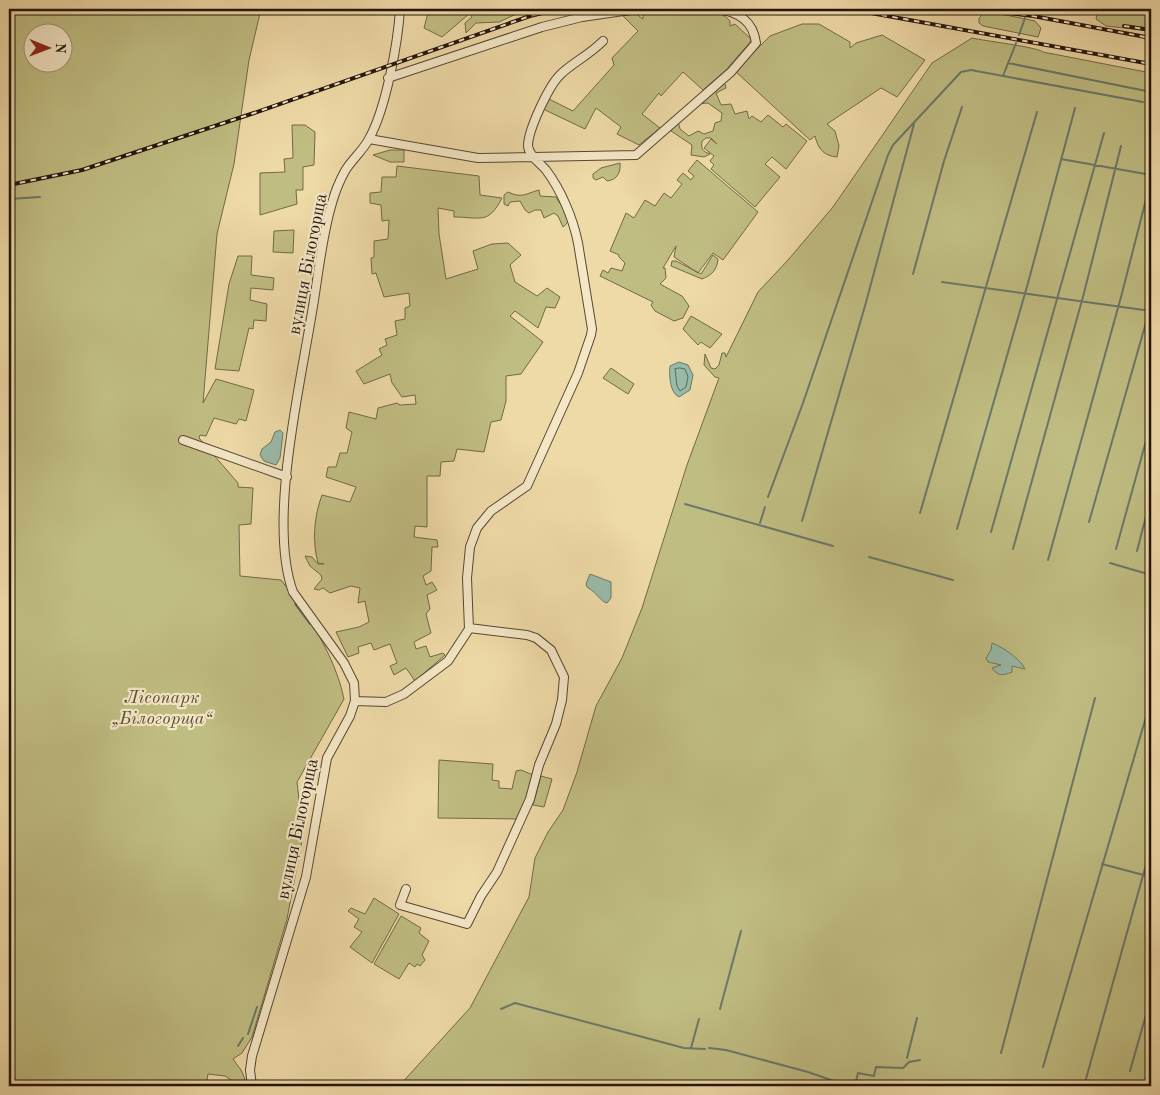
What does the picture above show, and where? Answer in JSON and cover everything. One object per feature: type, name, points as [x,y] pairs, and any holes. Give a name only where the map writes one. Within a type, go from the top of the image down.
[{"type":"street","name":"вулиця Білогорща","points":[[252,1086],[250,1070],[252,1056],[306,877],[327,758],[350,716],[355,701],[354,683],[347,669],[293,592],[289,580],[285,552],[287,477],[300,388],[332,203],[346,171],[369,139],[376,123],[392,64],[400,9]]},
{"type":"street","points":[[388,78],[542,27],[582,17],[637,9]]},
{"type":"street","points":[[369,139],[478,158],[636,156],[730,72],[756,43],[754,30],[748,22],[731,12],[717,9]]},
{"type":"street","points":[[355,701],[386,702],[404,694],[448,660],[462,642],[469,628],[467,578],[470,547],[477,528],[491,510],[527,486],[578,373],[592,328],[575,230],[553,181],[532,156],[528,146],[539,110],[547,94],[561,74],[590,54],[603,41]]},
{"type":"street","points":[[183,440],[287,477]]},
{"type":"street","points":[[406,889],[400,905],[468,924],[481,896],[497,872],[530,800],[539,765],[556,724],[562,700],[564,677],[559,664],[551,650],[536,638],[527,635],[469,628]]},
{"type":"green space","points":[[703,8],[713,11],[730,21],[730,26],[735,24],[752,40],[726,70],[703,90],[683,72],[661,96],[659,93],[642,114],[660,128],[639,145],[617,134],[621,127],[596,108],[585,129],[543,109],[547,98],[573,111],[614,65],[612,58],[638,31],[623,16],[635,13],[643,19],[643,11],[650,9]]},
{"type":"green space","name":"Лісопарк „Білогорща“","points":[[9,9],[261,9],[249,60],[234,164],[217,234],[203,403],[216,379],[254,390],[246,421],[239,419],[236,424],[214,418],[206,436],[200,435],[199,438],[238,483],[238,487],[253,488],[251,524],[239,525],[240,576],[281,580],[301,607],[327,651],[340,683],[344,699],[297,782],[303,835],[287,919],[252,1037],[242,1053],[233,1059],[245,1079],[237,1084],[225,1076],[208,1074],[206,1086],[9,1086]]},
{"type":"green space","points":[[429,9],[527,9],[499,22],[476,23],[466,33],[465,23],[472,17],[468,11],[469,14],[442,37],[424,28]]},
{"type":"green space","points":[[1094,9],[1151,9],[1151,31],[1106,26],[1096,19],[1097,14]]},
{"type":"green space","points":[[986,11],[1035,21],[1041,28],[1038,37],[983,26],[979,23],[979,18]]},
{"type":"green space","points":[[802,24],[819,24],[850,42],[850,48],[856,43],[882,35],[925,60],[897,97],[881,88],[827,124],[835,131],[839,146],[837,157],[822,151],[815,136],[810,140],[735,71],[770,36]]},
{"type":"green space","points":[[972,38],[1021,46],[1151,73],[1151,1086],[399,1086],[470,1008],[529,897],[535,858],[548,832],[563,810],[577,772],[596,706],[622,658],[642,608],[687,465],[719,378],[715,377],[704,365],[705,354],[711,368],[715,369],[719,365],[722,353],[725,353],[726,357],[758,292],[833,207],[932,63]]},
{"type":"green space","points":[[722,84],[725,84],[726,88],[716,93],[721,105],[731,104],[735,114],[747,111],[749,119],[752,116],[761,122],[768,115],[783,127],[786,124],[807,141],[786,169],[772,157],[765,164],[780,177],[755,207],[711,169],[714,165],[710,161],[714,156],[704,148],[711,139],[717,144],[711,138],[706,138],[702,141],[702,148],[710,154],[704,157],[691,155],[692,145],[671,131],[678,121],[680,129],[689,136],[698,131],[704,134],[713,131],[715,123],[721,121],[722,113],[708,103],[698,104]]},
{"type":"green space","points":[[292,125],[305,125],[315,132],[314,165],[303,167],[303,190],[296,190],[297,204],[260,215],[260,173],[285,172],[284,159],[293,158]]},
{"type":"green space","points":[[390,150],[404,150],[404,162],[390,162],[373,155]]},
{"type":"green space","points":[[697,160],[758,212],[723,260],[713,253],[698,273],[674,257],[676,246],[663,268],[665,268],[666,278],[660,284],[682,296],[689,306],[683,318],[674,321],[655,311],[651,305],[653,302],[600,276],[603,270],[608,273],[611,268],[622,271],[625,263],[619,255],[610,251],[626,213],[634,218],[645,200],[655,206],[664,193],[671,198],[682,184],[677,180],[683,173],[691,180],[694,176],[688,171]]},
{"type":"green space","points":[[620,163],[619,172],[614,179],[607,181],[603,177],[596,180],[593,178],[593,174],[601,168]]},
{"type":"green space","points":[[397,166],[479,176],[480,195],[502,198],[497,207],[488,216],[483,218],[454,217],[454,211],[438,208],[439,234],[446,279],[478,269],[473,251],[492,244],[508,243],[521,255],[510,265],[515,282],[537,296],[547,288],[560,297],[555,308],[546,307],[538,328],[515,311],[510,316],[543,342],[521,374],[506,376],[506,401],[501,420],[491,422],[484,452],[457,449],[454,461],[441,462],[440,476],[427,476],[427,527],[415,526],[414,537],[437,540],[438,547],[432,547],[431,571],[423,576],[426,585],[432,582],[437,590],[427,595],[430,609],[426,614],[431,633],[414,642],[416,649],[426,646],[430,657],[443,653],[445,655],[415,681],[406,668],[394,675],[390,666],[397,663],[390,644],[374,650],[371,643],[358,647],[359,653],[348,657],[336,632],[359,627],[369,622],[365,601],[358,603],[360,588],[351,586],[330,593],[323,588],[319,590],[314,589],[322,579],[321,575],[310,566],[305,556],[312,557],[318,564],[324,564],[318,563],[315,537],[317,511],[322,495],[350,502],[356,487],[326,477],[328,467],[336,467],[340,453],[347,453],[352,432],[346,428],[349,412],[376,419],[378,408],[397,403],[400,405],[416,404],[415,395],[402,397],[392,383],[390,374],[364,384],[356,371],[382,355],[379,349],[387,345],[385,339],[397,335],[395,321],[405,319],[405,308],[410,306],[409,293],[384,297],[376,273],[372,274],[371,258],[374,257],[374,241],[388,239],[389,220],[382,221],[381,205],[370,203],[370,193],[381,192],[382,177],[396,177]]},
{"type":"green space","points":[[539,190],[540,196],[556,197],[568,216],[567,223],[563,227],[558,216],[554,213],[544,218],[541,210],[529,213],[520,201],[510,202],[508,206],[504,204],[504,195],[508,192],[521,195]]},
{"type":"green space","points":[[294,230],[293,253],[273,252],[274,231]]},
{"type":"green space","points":[[713,255],[718,259],[715,269],[709,276],[702,279],[671,266],[672,261],[676,261],[701,274]]},
{"type":"green space","points":[[238,256],[252,256],[251,275],[274,278],[273,290],[251,288],[250,300],[267,304],[266,321],[254,320],[253,329],[249,328],[239,371],[215,369],[229,284]]},
{"type":"green space","points":[[691,316],[722,334],[710,348],[701,342],[698,345],[683,329]]},
{"type":"green space","points":[[611,368],[634,384],[628,394],[603,378]]},
{"type":"green space","points":[[439,760],[493,764],[492,780],[499,781],[499,788],[512,789],[516,771],[521,770],[533,775],[520,819],[438,818]]},
{"type":"green space","points":[[541,776],[552,779],[544,807],[533,805]]},
{"type":"green space","points":[[374,898],[399,914],[372,963],[350,947],[362,932],[354,927],[359,919],[348,911],[351,908],[365,914]]},
{"type":"green space","points":[[401,916],[421,928],[419,933],[429,941],[422,955],[425,960],[420,966],[417,964],[415,967],[409,963],[399,979],[374,964]]},
{"type":"water","points":[[679,362],[688,365],[693,375],[690,390],[679,397],[672,388],[670,366]]},
{"type":"water","points":[[280,430],[283,433],[280,458],[276,465],[264,461],[260,455],[262,449],[271,442],[275,432]]},
{"type":"water","points":[[590,574],[611,582],[611,598],[607,603],[587,587],[586,584]]},
{"type":"water","points":[[992,643],[1011,654],[1025,669],[1012,666],[1012,672],[1003,675],[996,673],[992,668],[1001,665],[988,662],[986,658],[991,650]]},
{"type":"waterway","points":[[1019,35],[1025,18]]},
{"type":"waterway","points":[[1003,76],[1016,43]]},
{"type":"waterway","points":[[1008,63],[1151,92]]},
{"type":"waterway","points":[[768,497],[803,403],[888,155],[893,145],[961,72],[971,70],[1143,102]]},
{"type":"waterway","points":[[913,274],[944,161],[962,107]]},
{"type":"waterway","points":[[957,529],[1028,283],[1075,108]]},
{"type":"waterway","points":[[920,513],[1037,112]]},
{"type":"waterway","points":[[802,521],[865,306],[914,124]]},
{"type":"waterway","points":[[991,532],[1104,133]]},
{"type":"waterway","points":[[1013,549],[1084,293],[1121,146]]},
{"type":"waterway","points":[[1061,159],[1151,175]]},
{"type":"waterway","points":[[1048,560],[1121,297],[1151,180]]},
{"type":"waterway","points":[[9,199],[40,197]]},
{"type":"waterway","points":[[942,282],[1151,311]]},
{"type":"waterway","points":[[1089,522],[1151,305]]},
{"type":"waterway","points":[[1116,549],[1151,423]]},
{"type":"waterway","points":[[1137,551],[1151,497]]},
{"type":"waterway","points":[[685,504],[833,546]]},
{"type":"waterway","points":[[760,523],[765,507]]},
{"type":"waterway","points":[[869,557],[953,580]]},
{"type":"waterway","points":[[1110,563],[1151,575]]},
{"type":"waterway","points":[[295,604],[310,624]]},
{"type":"waterway","points":[[1001,1053],[1095,698]]},
{"type":"waterway","points":[[1043,1067],[1151,700]]},
{"type":"waterway","points":[[1084,1086],[1151,847]]},
{"type":"waterway","points":[[1102,864],[1151,877]]},
{"type":"waterway","points":[[720,1009],[741,931]]},
{"type":"waterway","points":[[1130,1071],[1151,997]]},
{"type":"waterway","points":[[501,1009],[515,1003],[684,1048],[705,1049]]},
{"type":"waterway","points":[[248,1034],[257,1007]]},
{"type":"waterway","points":[[907,1058],[917,1018]]},
{"type":"waterway","points":[[691,1048],[699,1019]]},
{"type":"waterway","points":[[238,1046],[243,1038]]},
{"type":"waterway","points":[[709,1048],[726,1050],[808,1072],[848,1086]]},
{"type":"waterway","points":[[855,1086],[858,1073],[874,1076],[876,1067],[903,1068],[909,1062],[920,1060]]},
{"type":"railway","points":[[9,185],[82,170],[254,113],[530,16],[559,9]]},
{"type":"railway","points":[[849,9],[1151,64]]},
{"type":"railway","points":[[977,9],[1033,16],[1151,38]]},
{"type":"railway","points":[[1124,26],[1151,30]]}]
